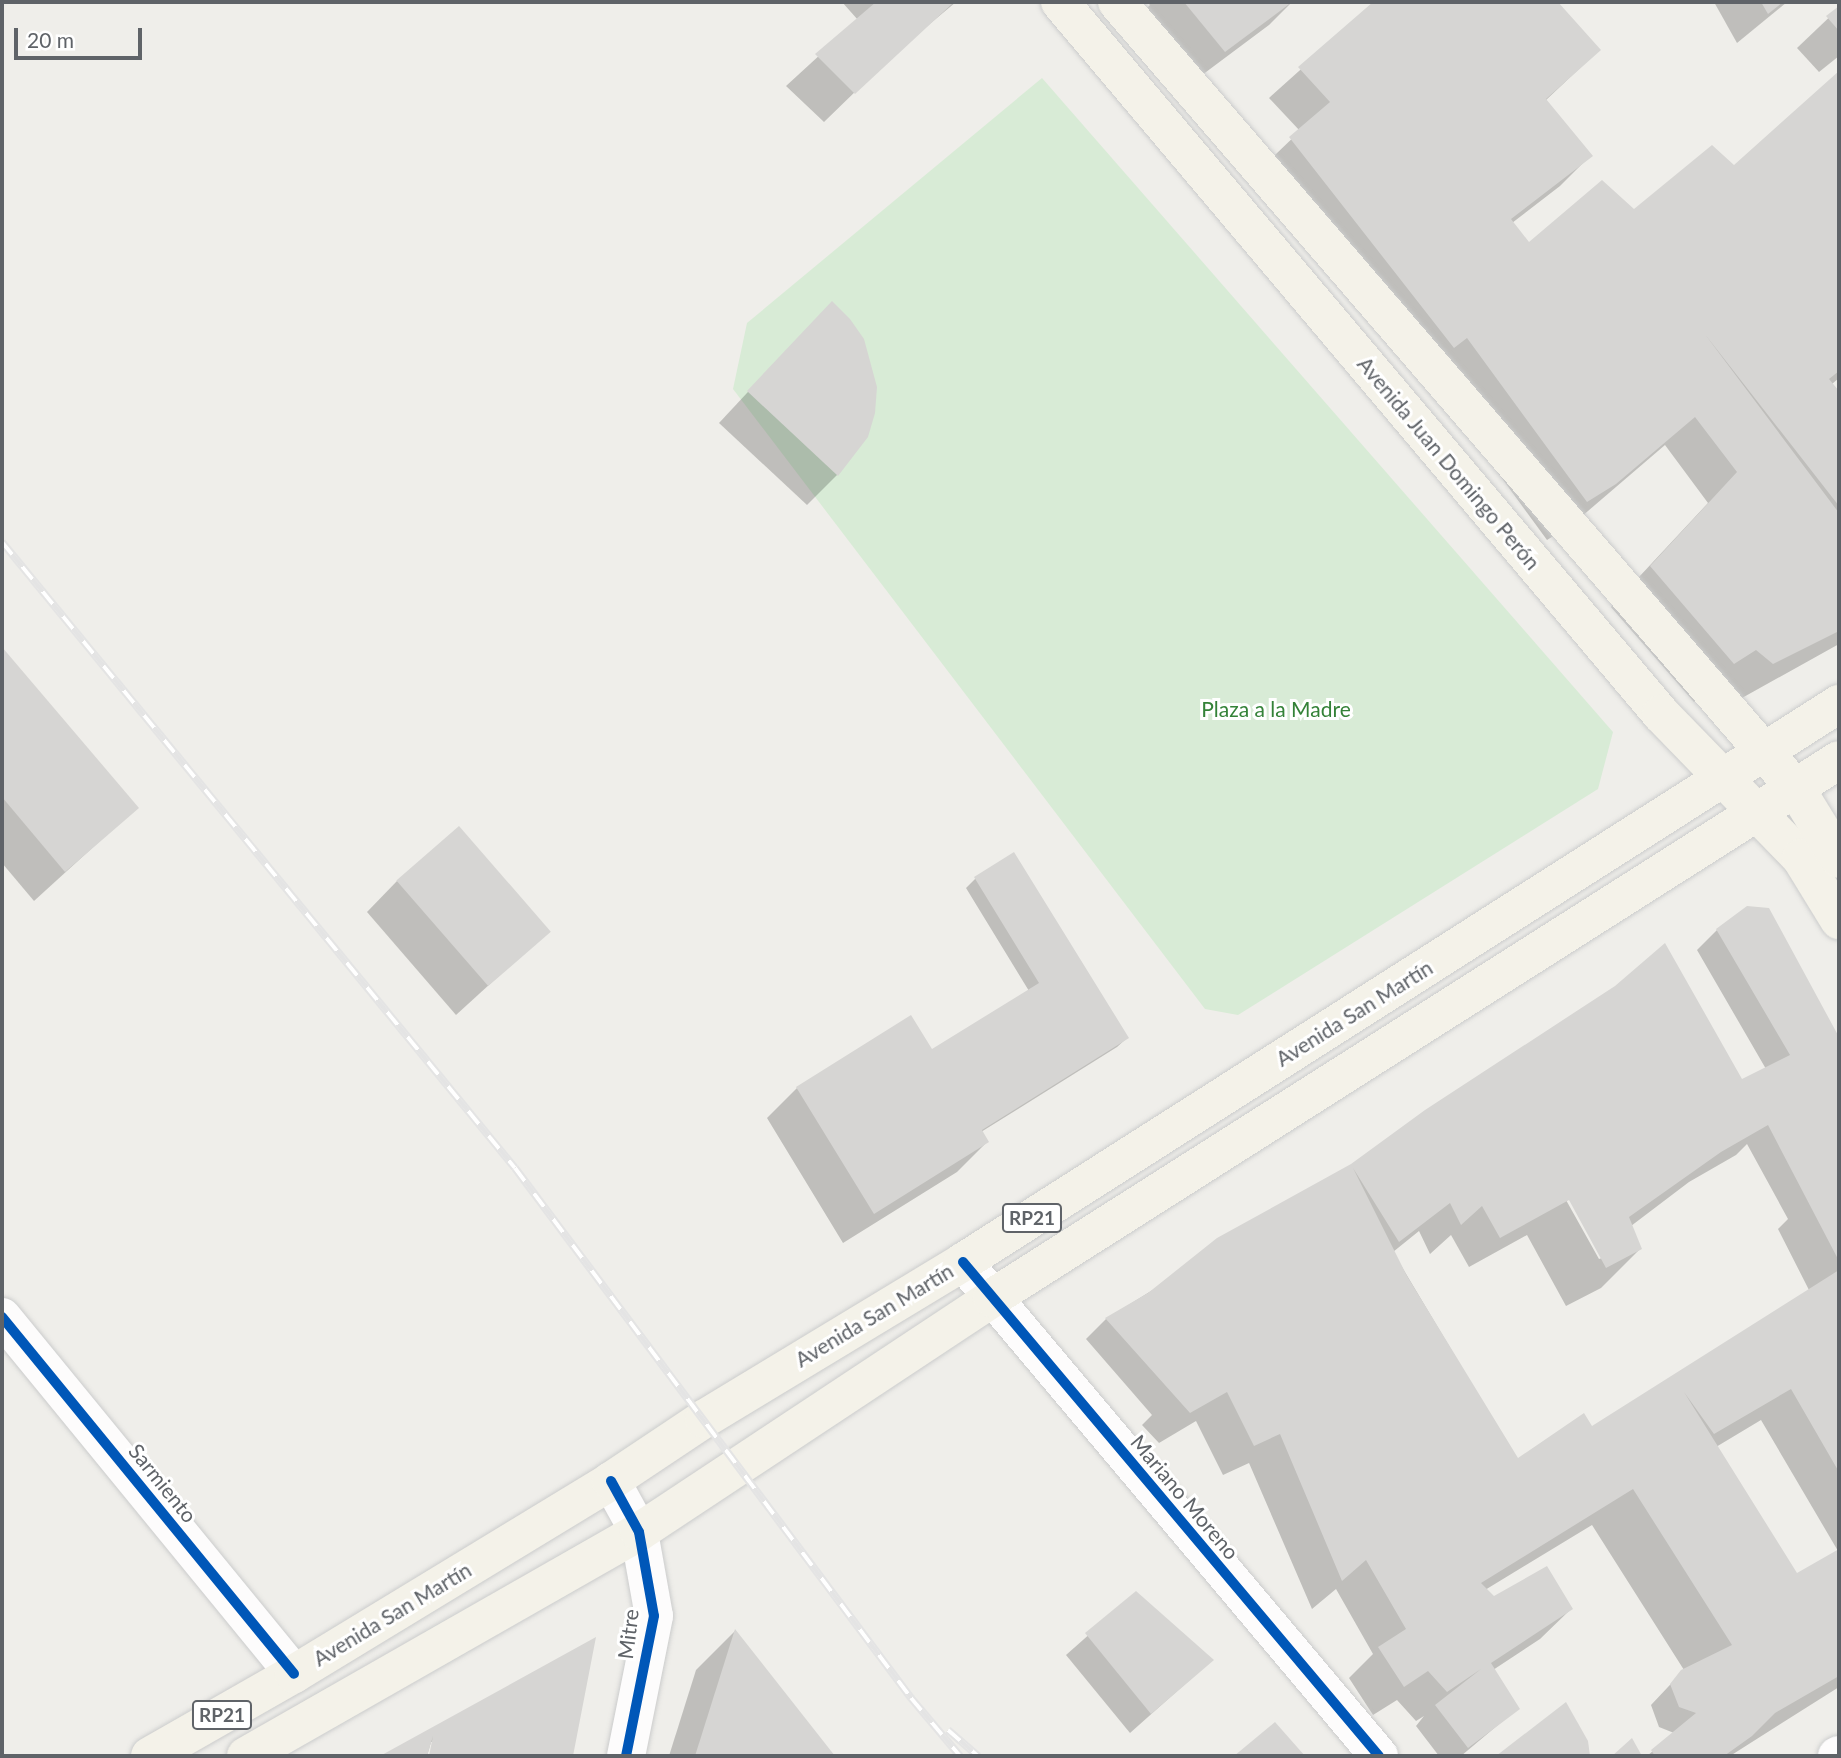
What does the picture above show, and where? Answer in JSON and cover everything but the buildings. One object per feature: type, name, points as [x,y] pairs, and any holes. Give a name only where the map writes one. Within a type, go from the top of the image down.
[{"type":"main road","name":"Avenida Juan Domingo Perón","points":[[1060,2],[1661,714],[1801,858],[1839,920]]},
{"type":"main road","points":[[1117,2],[1796,789],[1839,859]]},
{"type":"main road","name":"Avenida San Martín","points":[[150,1756],[294,1674],[611,1481],[704,1419],[963,1262],[1839,704]]},
{"type":"main road","name":"RP21","points":[[246,1756],[639,1532],[992,1298],[1839,761]]},
{"type":"street","name":"Mariano Moreno","points":[[963,1262],[1379,1756]]},
{"type":"street","name":"Sarmiento","points":[[2,1317],[294,1674]]},
{"type":"street","name":"Mitre","points":[[611,1481],[639,1532],[654,1616],[626,1756]]},
{"type":"green space","name":"Plaza a la Madre","points":[[1042,78],[1613,732],[1598,789],[1238,1015],[1205,1009],[733,389],[747,323]]},
{"type":"railway","points":[[2,542],[515,1168],[911,1698],[960,1756]]},
{"type":"railway","points":[[948,1730],[978,1756]]},
{"type":"cycle path","points":[[963,1262],[1379,1756]]},
{"type":"cycle path","points":[[2,1317],[294,1674]]},
{"type":"cycle path","points":[[611,1481],[639,1532],[654,1616],[626,1756]]}]
